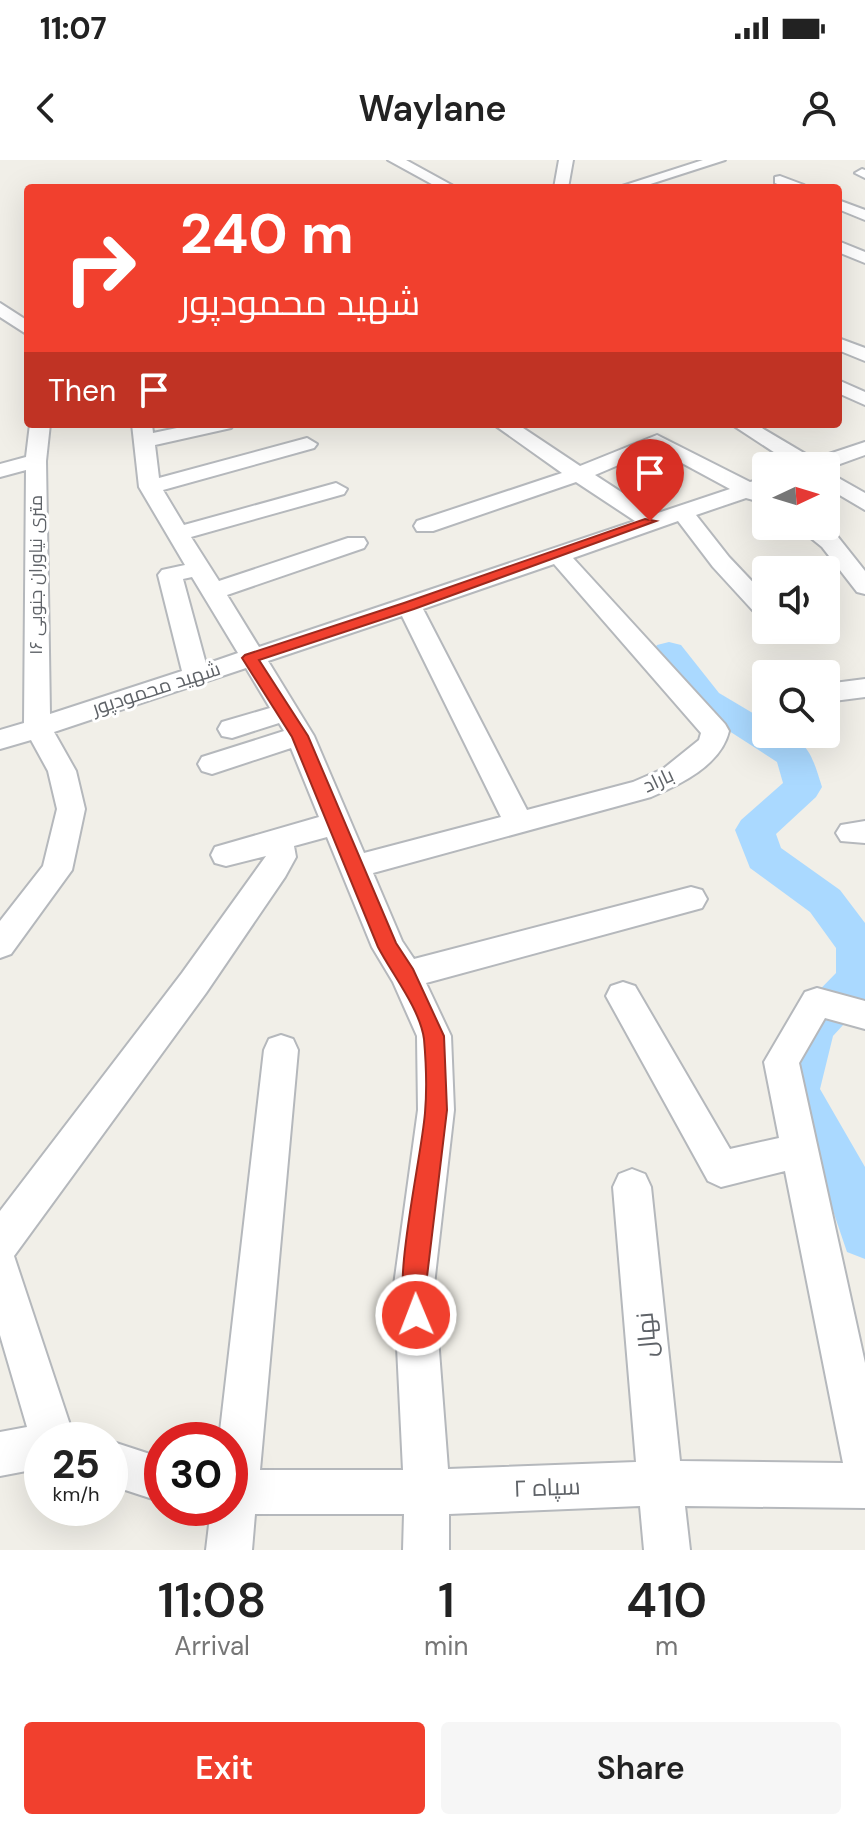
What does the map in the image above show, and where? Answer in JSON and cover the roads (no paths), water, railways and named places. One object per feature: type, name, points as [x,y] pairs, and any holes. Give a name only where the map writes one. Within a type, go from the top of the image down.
[{"type":"street","points":[[395,160],[442,184]]},
{"type":"street","points":[[562,184],[566,160]]},
{"type":"street","points":[[654,160],[685,171]]},
{"type":"street","points":[[638,184],[718,160]]},
{"type":"street","points":[[780,180],[790,184]]},
{"type":"street","points":[[842,206],[865,215]]},
{"type":"street","points":[[842,248],[865,258]]},
{"type":"street","points":[[0,308],[24,327]]},
{"type":"street","points":[[842,345],[865,355]]},
{"type":"street","points":[[842,388],[865,399]]},
{"type":"street","name":"۱۶ متری نیاوران جنوبی","points":[[37,726],[36,461],[40,428]]},
{"type":"street","points":[[188,428],[143,433],[150,487],[250,658],[293,724],[388,947],[406,975],[434,1036],[436,1110],[414,1285],[427,1492],[426,1550]]},
{"type":"street","points":[[509,428],[650,521]]},
{"type":"street","points":[[748,428],[788,452]]},
{"type":"street","points":[[425,526],[579,474],[657,441],[752,487]]},
{"type":"street","points":[[150,487],[307,444]]},
{"type":"street","points":[[840,456],[865,448]]},
{"type":"street","points":[[0,471],[36,461]]},
{"type":"street","points":[[840,486],[865,503]]},
{"type":"street","points":[[176,534],[336,489]]},
{"type":"street","name":"شهید محمودپور","points":[[0,740],[409,606],[650,521],[752,493]]},
{"type":"street","points":[[682,512],[752,595]]},
{"type":"street","points":[[827,540],[865,587]]},
{"type":"street","points":[[211,592],[356,543]]},
{"type":"street","name":"باراد","points":[[354,867],[641,790],[673,776],[712,744],[715,731],[556,553]]},
{"type":"street","points":[[196,675],[170,575],[197,569]]},
{"type":"street","points":[[409,606],[519,823]]},
{"type":"street","points":[[840,691],[865,688]]},
{"type":"street","points":[[232,729],[293,724]]},
{"type":"street","points":[[212,764],[293,724]]},
{"type":"street","points":[[0,945],[57,870],[71,809],[62,771],[37,726]]},
{"type":"street","points":[[226,855],[334,824]]},
{"type":"street","points":[[0,1243],[194,983],[274,869],[281,857],[278,840]]},
{"type":"street","points":[[406,975],[691,899]]},
{"type":"street","points":[[623,996],[721,1169],[799,1150]]},
{"type":"street","points":[[865,1015],[817,1002],[781,1062],[865,1463]]},
{"type":"street","points":[[241,1422],[281,1050]]},
{"type":"street","name":"نهال","points":[[632,1187],[667,1550]]},
{"type":"street","points":[[0,1269],[47,1422]]},
{"type":"street","points":[[0,1454],[24,1449]]},
{"type":"street","name":"سپاه ۲","points":[[248,1493],[427,1492],[660,1483],[865,1486]]},
{"type":"street","points":[[229,1550],[231,1526]]},
{"type":"waterway","points":[[669,653],[707,701],[793,755],[803,787],[755,830],[764,857],[825,901],[857,945],[858,979],[813,1027],[796,1091],[854,1196],[865,1234]]}]
